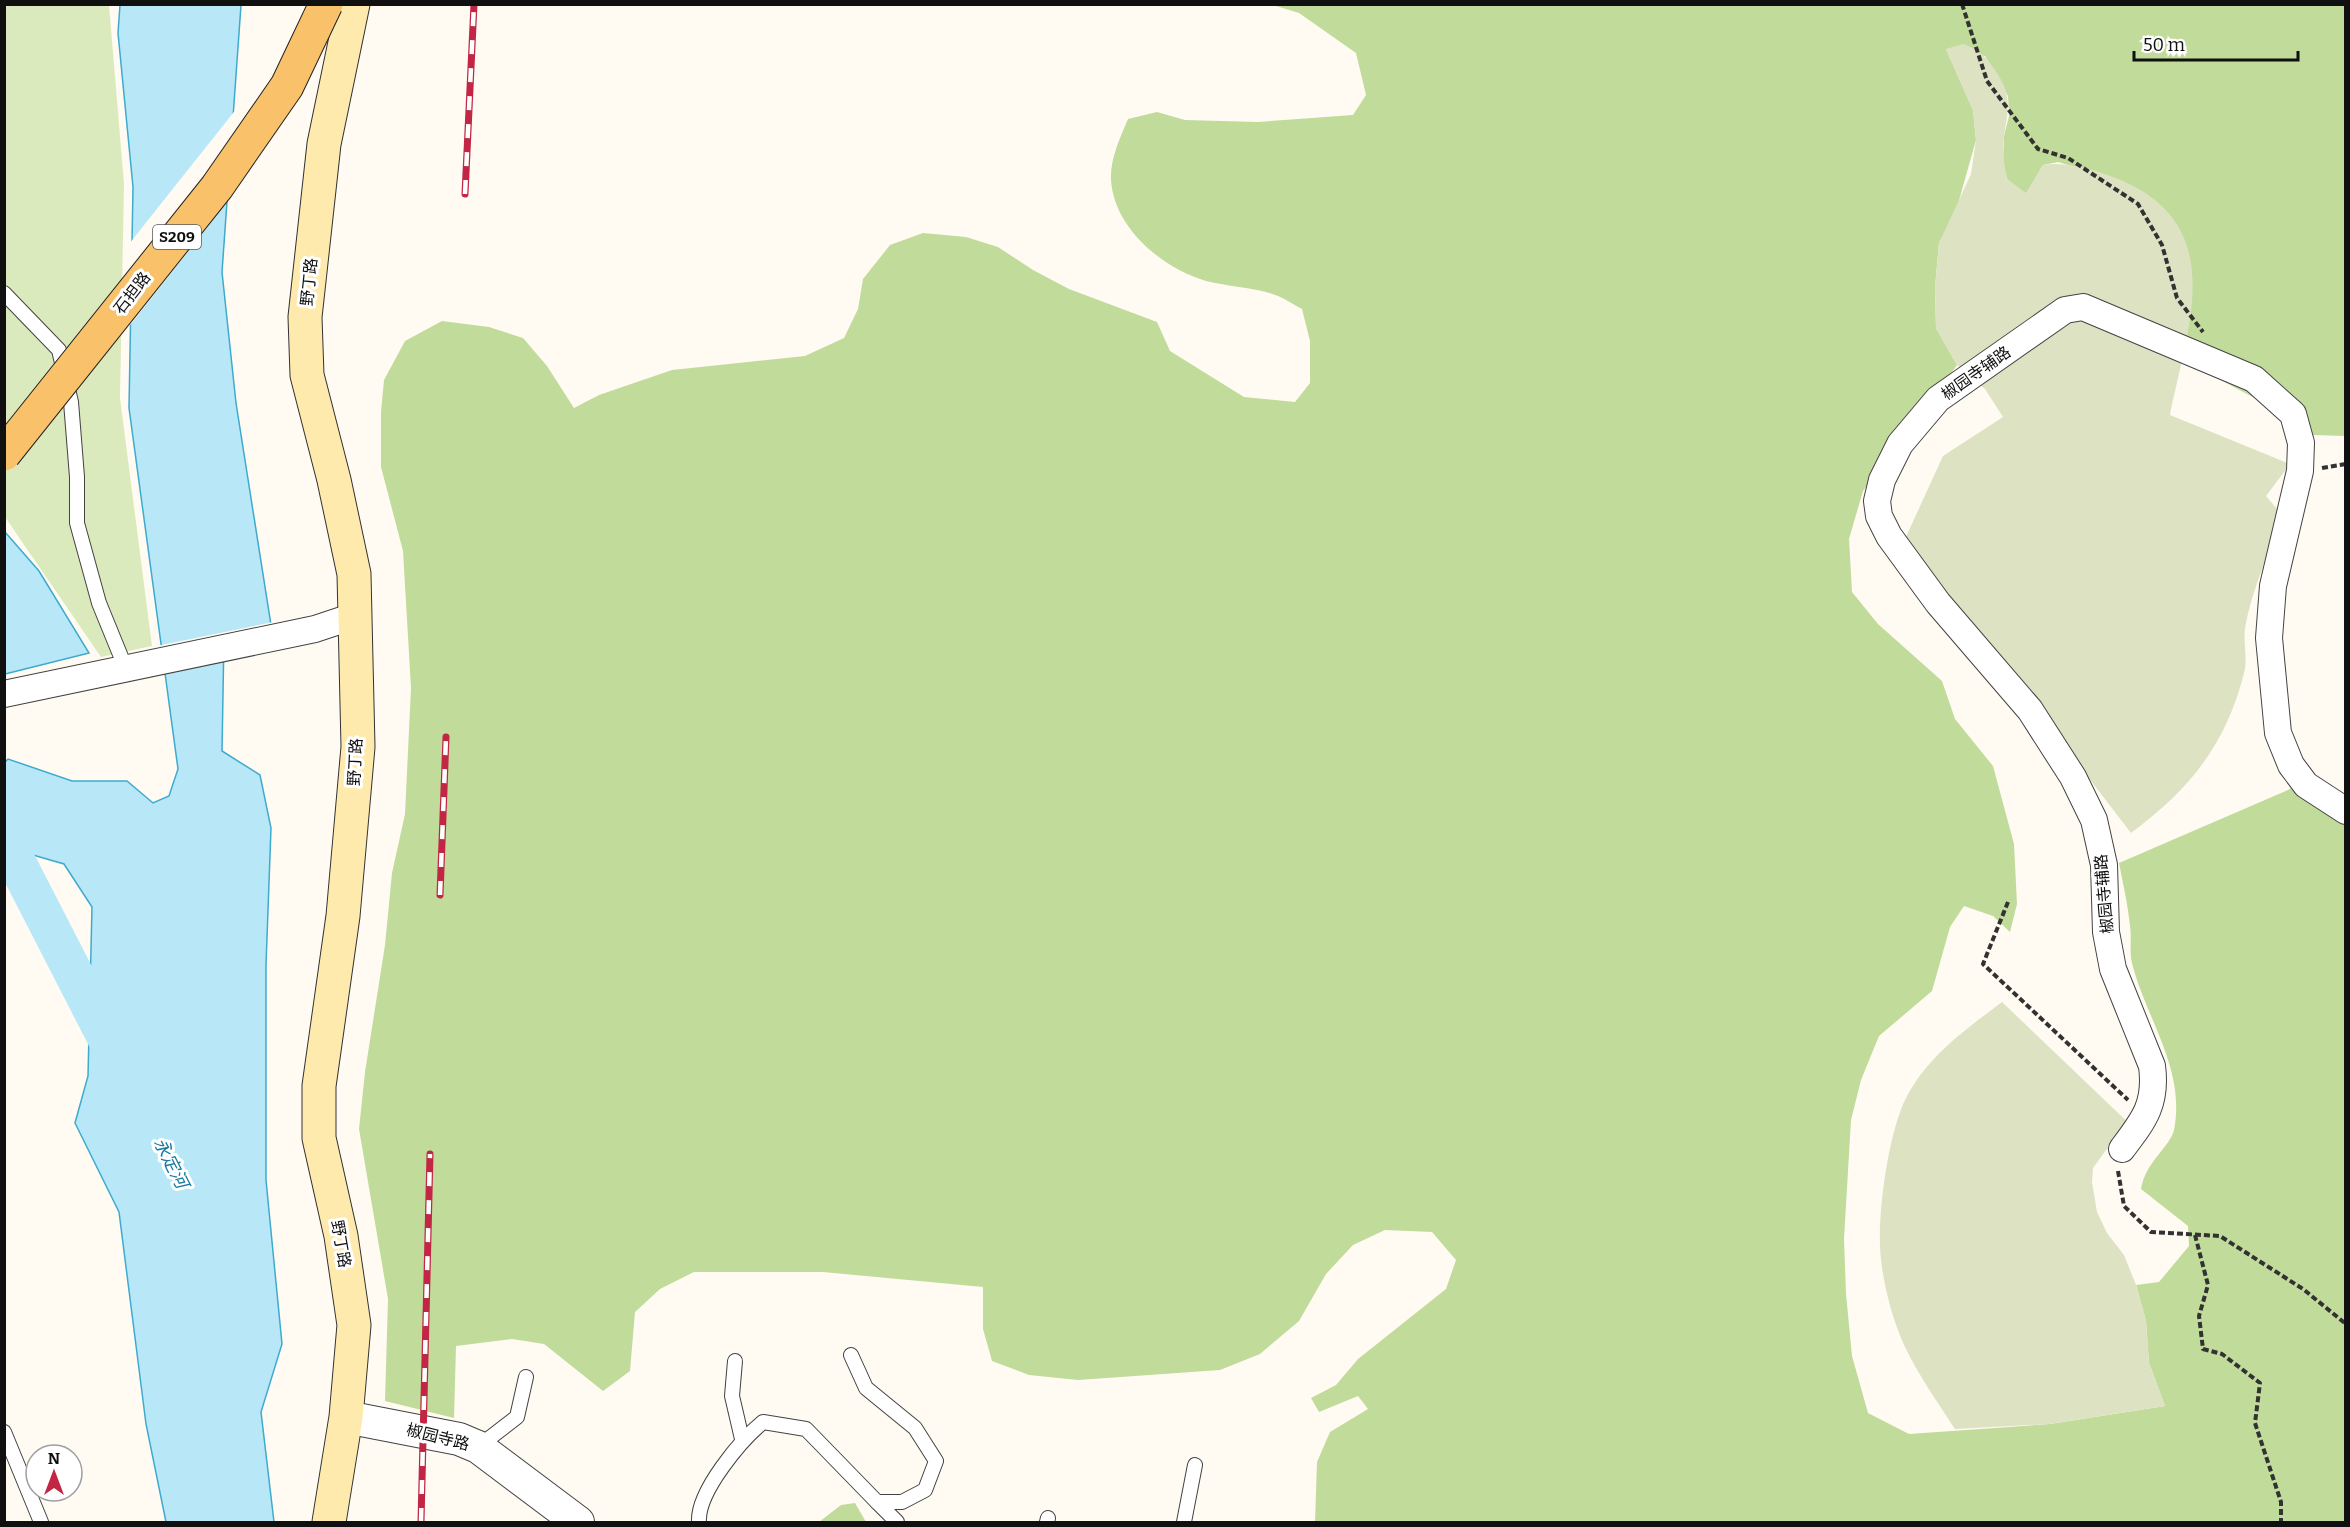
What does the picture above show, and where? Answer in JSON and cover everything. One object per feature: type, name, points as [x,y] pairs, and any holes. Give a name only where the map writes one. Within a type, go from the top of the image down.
[{"type":"main road","name":"石担路","points":[[4,454],[217,187],[286,86],[326,4]]},
{"type":"main road","name":"野丁路","points":[[329,1522],[346,1417],[354,1325],[341,1236],[319,1138],[319,1086],[343,916],[358,747],[354,574],[334,480],[307,375],[305,317],[324,144],[353,4]]},
{"type":"street","name":"椒园寺辅路","points":[[2122,1149],[2146,1118],[2152,1098],[2152,1066],[2113,969],[2106,932],[2104,865],[2094,820],[2073,777],[2030,710],[1938,603],[1889,536],[1879,516],[1877,501],[1882,480],[1900,444],[1938,399],[2065,310],[2084,307],[2254,379],[2293,414],[2301,442],[2300,471],[2273,585],[2269,638],[2278,733],[2291,765],[2306,785],[2346,810]]},
{"type":"street","points":[[4,694],[315,629],[354,616]]},
{"type":"street","name":"椒园寺路","points":[[346,1417],[459,1439],[478,1447],[578,1522]]},
{"type":"lane","points":[[4,293],[59,350],[71,402],[77,477],[77,523],[99,603],[126,669]]},
{"type":"lane","points":[[851,1355],[866,1388],[915,1428],[936,1461],[925,1490],[902,1502],[878,1502]]},
{"type":"lane","points":[[735,1361],[732,1396],[742,1439]]},
{"type":"lane","points":[[478,1447],[517,1417],[526,1377]]},
{"type":"lane","points":[[699,1522],[712,1482],[742,1439],[763,1422],[806,1429],[897,1522]]},
{"type":"lane","points":[[4,1432],[41,1522]]},
{"type":"lane","points":[[1184,1522],[1195,1465]]},
{"type":"path","points":[[1962,4],[1987,81],[2038,149],[2068,158],[2138,204],[2162,245],[2177,298],[2206,336]]},
{"type":"path","points":[[2008,902],[1983,964],[2103,1074],[2146,1118]]},
{"type":"path","points":[[2122,1149],[2118,1173],[2124,1206],[2151,1232],[2220,1236],[2303,1289],[2346,1324]]},
{"type":"path","points":[[2195,1234],[2208,1285],[2199,1316],[2203,1348],[2222,1354],[2260,1383],[2255,1423],[2281,1502],[2281,1522]]},
{"type":"green space","points":[[4,5],[109,5],[124,184],[120,398],[152,646],[101,657],[5,517]]},
{"type":"green space","points":[[1273,5],[2345,5],[2345,436],[2313,435],[2264,403],[2181,359],[2075,167],[2058,162],[2043,165],[2026,194],[2007,179],[2003,161],[2004,136],[2009,116],[2008,96],[1985,56],[1946,49],[1973,110],[1976,140],[1956,211],[1939,243],[1935,287],[1936,328],[1957,365],[1863,491],[1849,539],[1852,592],[1878,624],[1942,681],[1955,719],[1993,766],[2014,844],[2017,904],[2010,932],[1993,916],[1964,906],[1950,927],[1932,991],[1879,1036],[1861,1080],[1851,1120],[1844,1239],[1852,1356],[1868,1413],[1909,1434],[2050,1424],[2165,1406],[2149,1363],[2146,1321],[2136,1285],[2159,1282],[2189,1246],[2188,1226],[2141,1189],[2148,1170],[2172,1136],[2176,1108],[2170,1065],[2132,963],[2131,931],[2119,863],[2288,790],[2314,774],[2346,799],[2345,1522],[1315,1522],[1317,1462],[1330,1432],[1368,1409],[1358,1396],[1319,1412],[1311,1398],[1336,1385],[1358,1359],[1446,1289],[1456,1260],[1432,1232],[1385,1230],[1353,1245],[1326,1274],[1299,1321],[1260,1354],[1220,1370],[1078,1380],[1029,1375],[992,1361],[983,1329],[983,1287],[823,1272],[694,1272],[660,1289],[635,1312],[630,1371],[603,1391],[544,1344],[512,1339],[456,1346],[454,1418],[385,1401],[388,1299],[359,1129],[365,1072],[385,945],[392,873],[405,814],[411,688],[403,551],[381,467],[381,412],[384,380],[405,341],[442,321],[489,327],[523,338],[547,366],[574,408],[599,395],[672,370],[805,356],[844,338],[858,309],[863,279],[890,245],[923,233],[966,237],[998,247],[1033,270],[1069,289],[1157,322],[1170,351],[1244,397],[1295,402],[1310,383],[1310,341],[1302,309],[1270,293],[1206,281],[1189,275],[1157,256],[1131,230],[1121,214],[1114,198],[1111,180],[1114,156],[1128,119],[1157,112],[1185,120],[1258,122],[1353,115],[1366,95],[1356,53],[1299,13]]},
{"type":"green space","points":[[1963,44],[1985,57],[2005,87],[2008,110],[2003,153],[2007,179],[2026,193],[2043,165],[2063,164],[2094,170],[2123,181],[2156,201],[2177,225],[2189,253],[2193,283],[2191,315],[2170,415],[2290,464],[2266,496],[2283,516],[2252,599],[2245,628],[2245,668],[2227,722],[2216,744],[2187,782],[2171,800],[2131,833],[1905,539],[1943,456],[2003,417],[1985,389],[1957,365],[1936,328],[1935,287],[1939,243],[1971,174],[1976,140],[1973,110],[1946,49]]},
{"type":"green space","points":[[2002,1002],[2137,1131],[2106,1150],[2093,1168],[2092,1182],[2097,1212],[2107,1233],[2124,1255],[2136,1285],[2146,1321],[2149,1363],[2165,1406],[2049,1424],[1955,1429],[1922,1379],[1901,1337],[1887,1293],[1880,1243],[1885,1177],[1900,1113],[1915,1083],[1936,1057],[1961,1033]]},
{"type":"green space","points":[[855,1503],[866,1522],[819,1522],[841,1505]]},
{"type":"water","points":[[120,5],[241,5],[222,272],[236,403],[271,625],[224,636],[222,751],[260,775],[271,828],[266,965],[266,1180],[282,1344],[261,1412],[274,1522],[166,1522],[146,1424],[119,1212],[75,1123],[88,1076],[92,907],[64,864],[5,847],[4,763],[8,759],[72,781],[127,781],[153,803],[169,796],[178,769],[129,408],[133,187],[118,33]]},
{"type":"water","points":[[5,532],[39,571],[89,653],[5,674]]},
{"type":"pier","points":[[237,108],[231,197],[127,329],[129,244]]},
{"type":"pier","points":[[273,622],[274,626],[161,674],[157,646]]},
{"type":"waterway","name":"永定河","points":[[4,838],[114,1052]]},
{"type":"railway","points":[[465,194],[474,4]]},
{"type":"railway","points":[[440,895],[446,737]]},
{"type":"railway","points":[[421,1522],[430,1154]]}]
